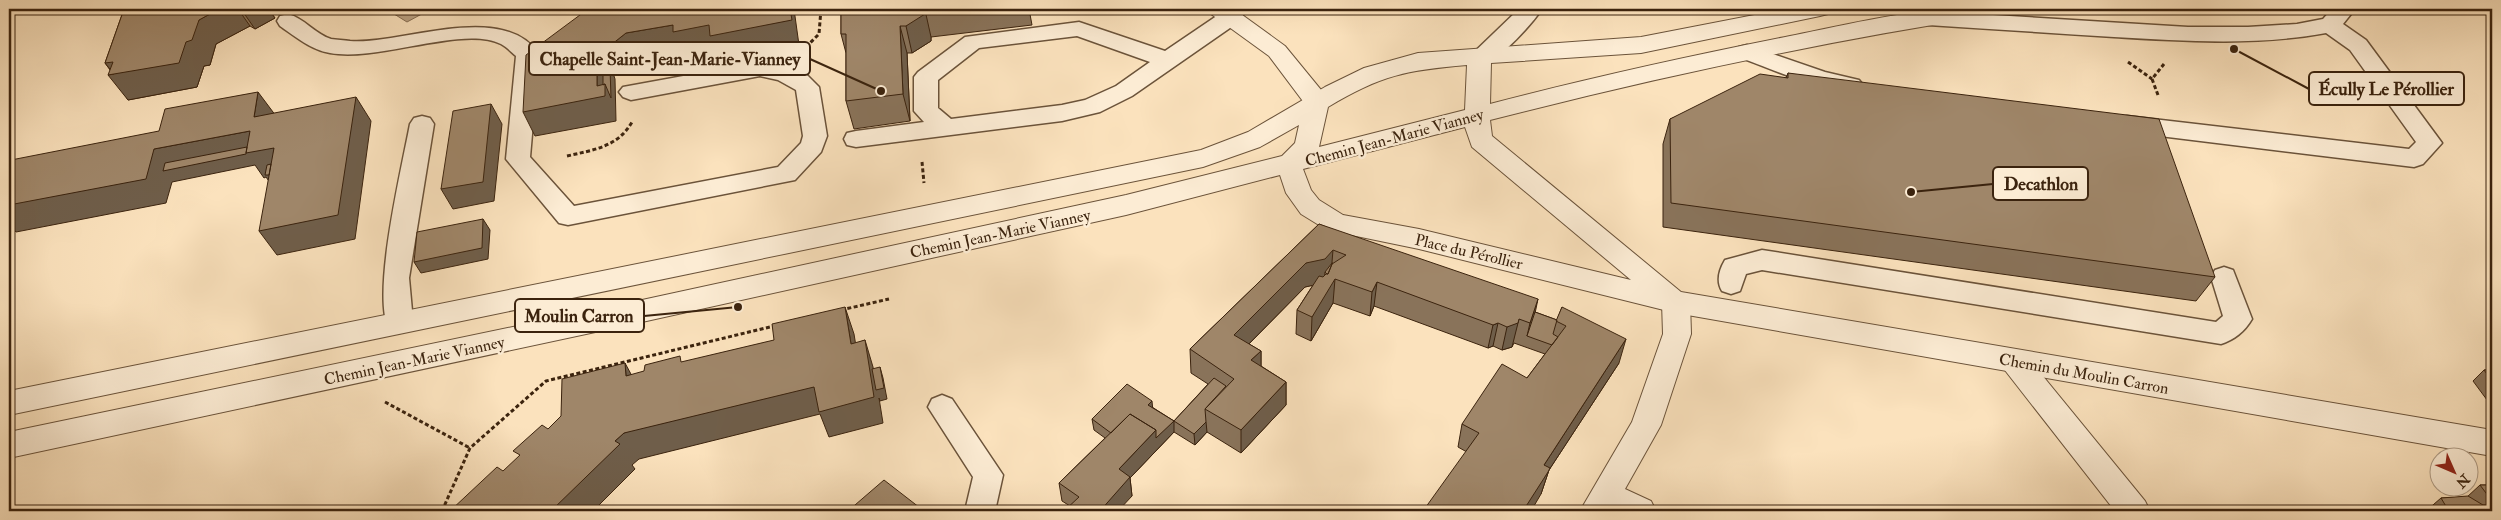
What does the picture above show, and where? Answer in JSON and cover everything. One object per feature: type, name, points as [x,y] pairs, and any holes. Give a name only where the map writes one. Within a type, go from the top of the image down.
[{"type":"street","name":"Chemin Jean-Marie Vianney","points":[[9,402],[1218,154],[1258,137],[1357,79],[1391,66],[1418,62],[1641,45],[1820,9]]},
{"type":"street","name":"Chemin Jean-Marie Vianney","points":[[9,445],[1126,205],[1289,165],[1568,92],[1747,52],[1869,27],[1988,9]]},
{"type":"street","points":[[1226,13],[1278,51],[1317,102],[1307,146],[1289,165]]},
{"type":"street","points":[[1479,58],[1479,115],[1477,131],[1481,141],[1676,302],[1677,334],[1646,425],[1601,503],[1640,511]]},
{"type":"street","name":"Place du Pérollier","points":[[1289,165],[1299,193],[1310,207],[1336,223],[1419,239],[1676,302]]},
{"type":"street","name":"Chemin du Moulin Carron","points":[[1676,302],[2492,443]]},
{"type":"street","points":[[2014,361],[2134,511]]},
{"type":"lane","points":[[1479,58],[1500,41],[1531,9]]},
{"type":"lane","points":[[856,139],[1062,113],[1092,106],[1124,91],[1226,13]]},
{"type":"lane","points":[[1927,18],[2188,34],[2297,31],[2337,17],[2430,143],[2414,158],[2107,122]]},
{"type":"lane","points":[[288,21],[318,42],[331,46],[366,48],[456,34],[477,33],[507,38],[520,44],[528,54],[518,159],[568,216],[786,174],[812,146],[815,136],[807,87],[798,79],[783,72],[760,69],[631,92]]},
{"type":"lane","points":[[946,128],[926,111],[926,78],[973,42],[1079,28],[1167,60]]},
{"type":"lane","points":[[1747,52],[1820,78],[1877,90]]},
{"type":"lane","points":[[399,322],[396,278],[422,124]]},
{"type":"lane","points":[[1731,284],[1734,267],[1762,260],[2221,333],[2238,319],[2224,276]]},
{"type":"lane","points":[[942,407],[988,475],[980,511]]},
{"type":"path","points":[[567,156],[600,149],[618,141],[627,132],[632,123],[631,92]]},
{"type":"path","points":[[920,131],[926,213]]},
{"type":"path","points":[[832,312],[889,299]]},
{"type":"path","points":[[442,511],[470,448],[546,381],[775,326]]},
{"type":"path","points":[[359,371],[384,402],[470,448]]},
{"type":"shaded area","points":[[386,9],[431,9],[407,22]]},
{"type":"building","points":[[124,9],[219,9],[199,20],[192,40],[186,42],[179,63],[108,75],[113,62],[105,63]]},
{"type":"building","points":[[588,9],[790,9],[792,20],[710,36],[709,25],[673,32],[673,25],[626,33],[597,56],[597,86],[605,84],[605,96],[523,112],[526,55]]},
{"type":"building","points":[[841,9],[939,9],[925,10],[925,14],[906,26],[900,26],[903,94],[846,101],[846,34],[841,34]]},
{"type":"building","points":[[610,68],[611,98],[605,84],[603,85],[603,69]]},
{"type":"building","points":[[1788,73],[2159,119],[2215,277],[1671,203],[1670,119],[1760,74],[1788,78]]},
{"type":"building","points":[[258,92],[254,117],[356,97],[338,215],[259,231],[274,148],[246,153],[250,131],[154,149],[146,179],[9,205],[9,165],[11,160],[159,131],[165,109]]},
{"type":"building","points":[[491,104],[483,182],[441,189],[453,111]]},
{"type":"building","points":[[247,147],[246,154],[163,171],[165,163]]},
{"type":"building","points":[[271,164],[269,175],[265,175],[267,165]]},
{"type":"building","points":[[483,219],[482,248],[414,262],[417,232]]},
{"type":"building","points":[[1319,224],[1538,299],[1530,323],[1519,319],[1518,323],[1507,327],[1498,323],[1493,325],[1377,282],[1372,292],[1335,279],[1312,317],[1297,310],[1319,276],[1323,277],[1328,274],[1332,264],[1346,255],[1333,250],[1325,259],[1306,263],[1234,335],[1261,351],[1251,360],[1286,382],[1241,430],[1205,409],[1234,379],[1190,349]]},
{"type":"building","points":[[1333,263],[1327,274],[1325,272]]},
{"type":"building","points":[[845,307],[851,344],[865,340],[874,397],[819,412],[814,387],[624,433],[615,441],[620,444],[551,511],[450,511],[497,467],[503,471],[520,455],[513,451],[542,425],[548,429],[561,416],[562,379],[625,363],[626,376],[644,371],[645,365],[680,356],[681,362],[774,340],[772,324]]},
{"type":"building","points":[[1562,307],[1626,339],[1544,465],[1550,468],[1523,511],[1423,511],[1479,433],[1462,424],[1502,364],[1527,378],[1566,326],[1556,321]]},
{"type":"building","points":[[1535,312],[1557,320],[1553,334],[1558,337],[1552,345],[1527,336]]},
{"type":"building","points":[[880,367],[884,388],[876,390],[872,369]]},
{"type":"building","points":[[2484,370],[2492,370],[2492,381]]},
{"type":"building","points":[[1214,378],[1226,386],[1205,409],[1206,422],[1194,434],[1174,421]]},
{"type":"building","points":[[1127,384],[1152,401],[1148,405],[1174,421],[1156,438],[1156,430],[1130,414],[1111,433],[1092,419]]},
{"type":"building","points":[[1130,414],[1156,430],[1119,469],[1130,477],[1100,511],[1064,511],[1079,497],[1059,483]]},
{"type":"building","points":[[884,480],[924,511],[848,511]]},
{"type":"building","points":[[2480,485],[2492,485],[2492,501]]},
{"type":"building","points":[[2441,498],[2471,498],[2483,505],[2492,505],[2492,511],[2437,511],[2435,508],[2447,508]]},
{"type":"place","name":"Écully Le Pérollier","points":[[2234,49]]},
{"type":"place","name":"Chapelle Saint-Jean-Marie-Vianney","points":[[881,91]]},
{"type":"place","name":"Decathlon","points":[[1911,192]]},
{"type":"place","name":"Moulin Carron","points":[[738,307]]}]
